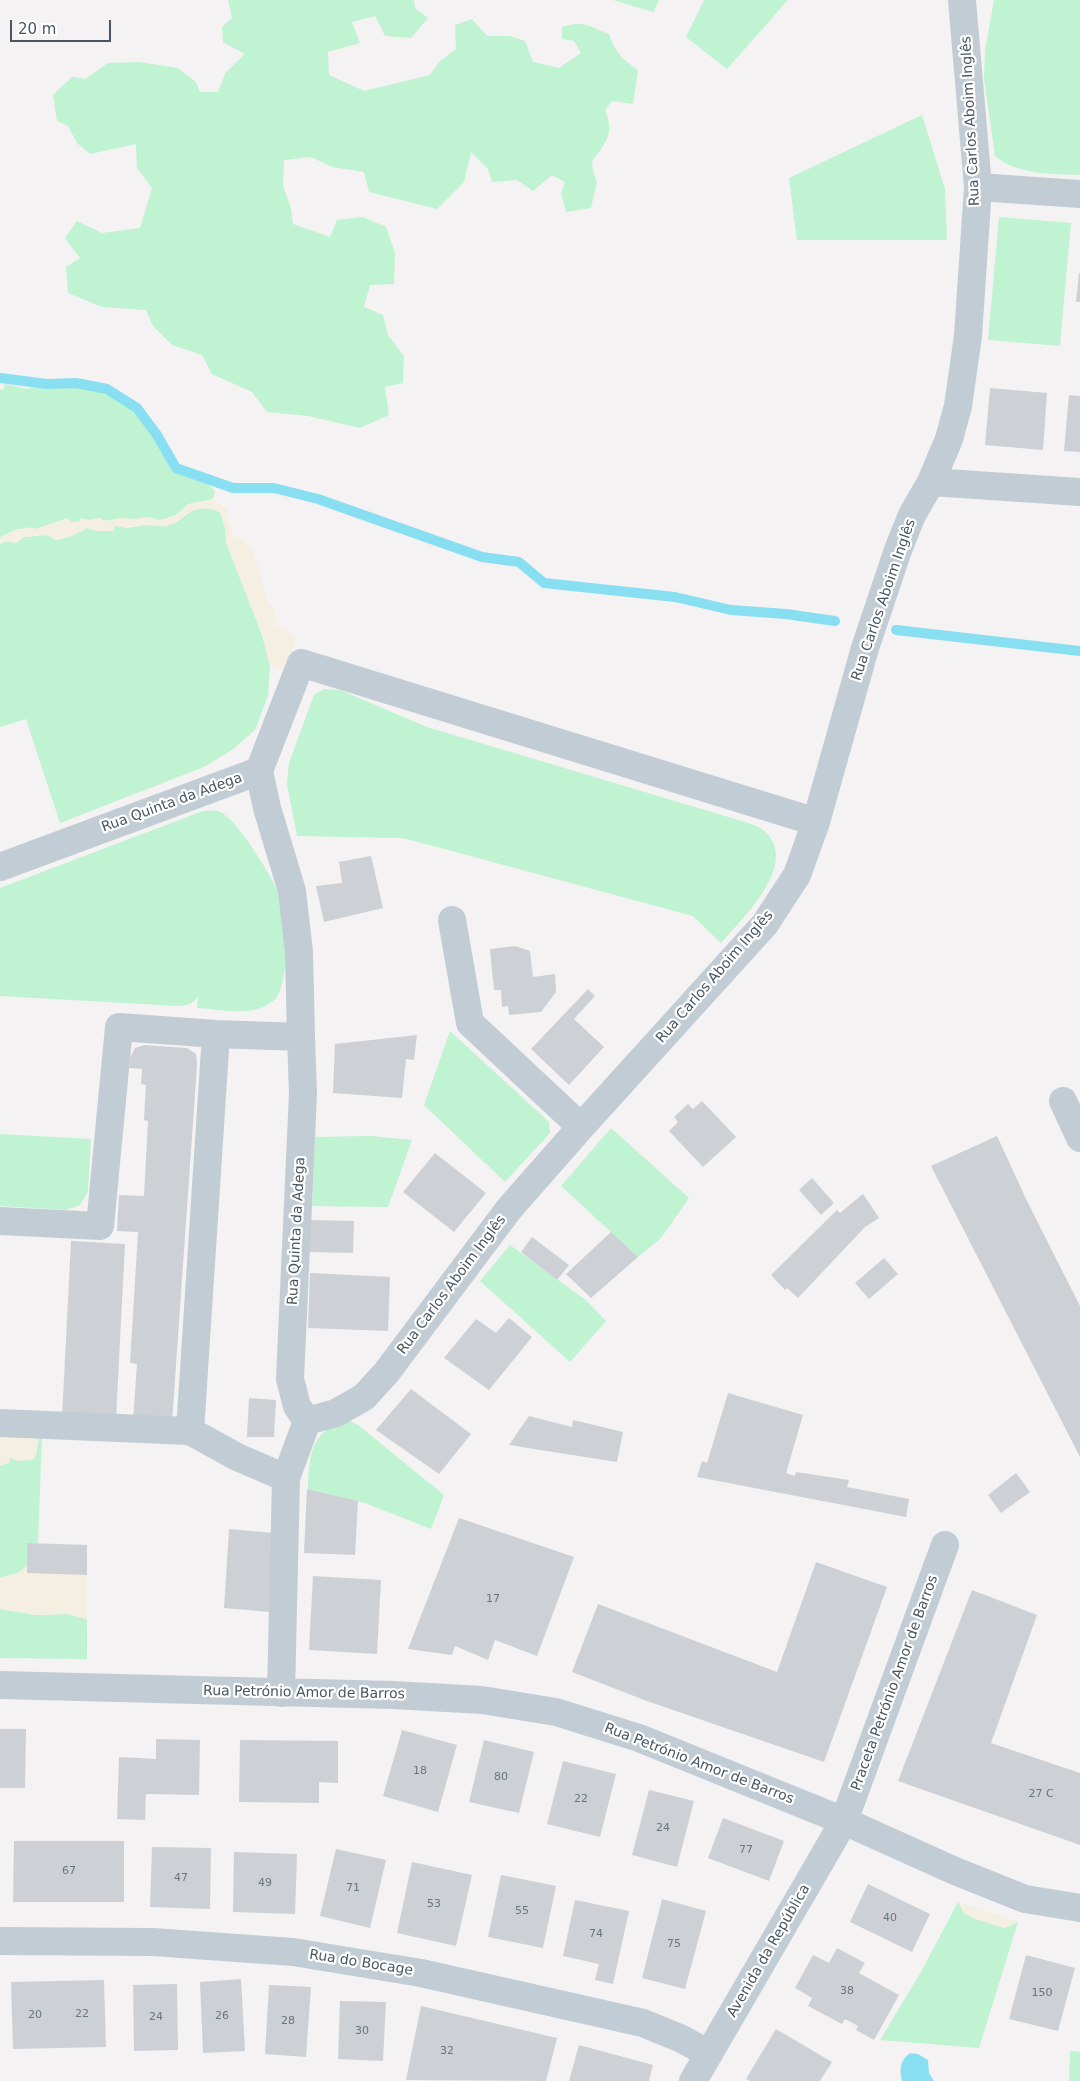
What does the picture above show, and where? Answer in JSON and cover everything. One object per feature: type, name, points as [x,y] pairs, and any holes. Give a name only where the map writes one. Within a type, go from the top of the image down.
[{"type":"street","name":"Rua Carlos Aboim Inglês","points":[[307,1421],[336,1413],[364,1397],[386,1373],[509,1209],[765,924],[797,875],[816,822],[865,648],[898,550],[912,515],[931,482],[950,439],[958,406],[968,336],[978,188],[962,0]]},
{"type":"street","points":[[978,188],[1080,194]]},
{"type":"street","points":[[931,482],[1080,492]]},
{"type":"street","points":[[259,771],[301,663],[816,822]]},
{"type":"street","name":"Rua Quinta da Adega","points":[[0,867],[259,771],[266,808],[292,891],[299,952],[303,1093],[290,1379],[297,1406],[307,1421]]},
{"type":"street","points":[[452,920],[470,1023],[581,1127]]},
{"type":"street","points":[[0,1221],[100,1226],[119,1027],[216,1034],[301,1037]]},
{"type":"street","points":[[190,1431],[216,1034]]},
{"type":"street","points":[[1063,1100],[1080,1138]]},
{"type":"street","points":[[281,1693],[286,1478],[307,1421]]},
{"type":"street","points":[[0,1423],[190,1431],[237,1457],[286,1478]]},
{"type":"street","name":"Praceta Petrónio Amor de Barros","points":[[844,1820],[945,1545]]},
{"type":"street","name":"Rua Petrónio Amor de Barros","points":[[0,1685],[447,1698],[482,1700],[556,1712],[638,1738],[844,1820],[955,1871],[1025,1899],[1080,1908]]},
{"type":"street","name":"Avenida da República","points":[[693,2081],[844,1820]]},
{"type":"street","name":"Rua do Bocage","points":[[0,1941],[153,1942],[292,1952],[412,1971],[524,1994],[643,2023],[682,2038],[709,2054]]},
{"type":"green space","points":[[228,0],[414,0],[415,8],[428,18],[411,38],[385,36],[375,16],[352,22],[360,43],[328,52],[329,75],[364,91],[430,75],[439,62],[456,49],[455,25],[472,19],[487,36],[509,36],[525,41],[533,62],[559,68],[581,53],[574,41],[562,39],[562,27],[575,24],[591,26],[609,34],[620,55],[638,70],[633,104],[612,101],[605,110],[609,131],[605,143],[592,161],[597,182],[591,208],[566,212],[561,193],[565,182],[552,175],[533,191],[517,180],[492,182],[488,169],[471,152],[464,182],[437,209],[369,192],[364,172],[332,167],[311,157],[284,160],[283,186],[291,208],[293,224],[330,237],[337,220],[363,217],[386,227],[395,253],[394,284],[370,285],[364,307],[383,315],[388,335],[404,356],[403,383],[385,387],[389,415],[360,428],[308,416],[267,412],[252,392],[212,374],[202,355],[172,345],[153,326],[146,310],[102,307],[68,293],[66,267],[80,258],[65,238],[77,221],[102,233],[140,228],[152,188],[137,168],[136,144],[90,154],[77,143],[68,126],[57,121],[53,95],[72,77],[85,79],[108,63],[139,62],[178,68],[196,82],[200,92],[218,92],[226,72],[245,54],[223,42],[222,27],[232,18]]},
{"type":"green space","points":[[613,0],[659,0],[653,12]]},
{"type":"green space","points":[[704,0],[788,0],[727,69],[686,37]]},
{"type":"green space","points":[[994,0],[1080,0],[1080,175],[1047,174],[1024,170],[1013,167],[995,156],[984,79],[985,51]]},
{"type":"green space","points":[[922,115],[945,189],[947,240],[797,240],[789,178]]},
{"type":"green space","points":[[999,217],[1071,223],[1060,346],[988,340]]},
{"type":"green space","points":[[76,383],[107,389],[137,408],[157,435],[176,468],[209,481],[210,486],[215,491],[213,499],[160,520],[149,517],[103,521],[101,518],[89,520],[81,518],[79,522],[36,529],[18,529],[0,537],[0,389],[3,390],[5,384],[27,389],[47,384]]},
{"type":"green space","points":[[210,508],[220,512],[227,543],[262,635],[270,665],[268,696],[255,730],[232,750],[204,767],[60,823],[26,719],[0,727],[0,544],[6,541],[16,543],[24,537],[47,535],[56,540],[69,537],[87,528],[98,531],[114,530],[114,526],[127,528],[145,525],[166,526],[193,510]]},
{"type":"green space","points":[[324,689],[340,690],[427,727],[754,825],[763,830],[773,843],[776,858],[772,873],[754,905],[721,943],[693,916],[422,843],[402,838],[297,836],[287,784],[289,763],[314,695]]},
{"type":"green space","points":[[203,811],[218,811],[235,825],[265,867],[283,903],[287,936],[285,965],[281,989],[275,999],[258,1009],[241,1011],[197,1008],[198,996],[190,1004],[179,1006],[0,996],[0,888]]},
{"type":"green space","points":[[450,1031],[549,1122],[550,1133],[505,1182],[424,1105]]},
{"type":"green space","points":[[611,1128],[689,1198],[661,1238],[638,1257],[561,1186]]},
{"type":"green space","points":[[0,1134],[91,1139],[88,1192],[80,1205],[66,1210],[0,1206]]},
{"type":"green space","points":[[371,1136],[412,1140],[388,1207],[312,1206],[315,1137]]},
{"type":"green space","points":[[510,1245],[587,1301],[606,1321],[570,1362],[480,1281]]},
{"type":"green space","points":[[338,1421],[350,1421],[358,1425],[444,1495],[431,1529],[365,1503],[308,1489],[312,1450],[321,1435]]},
{"type":"green space","points":[[39,1436],[42,1436],[38,1543],[27,1543],[27,1566],[18,1573],[0,1578],[0,1465],[2,1466],[10,1458],[36,1455]]},
{"type":"green space","points":[[0,1609],[37,1615],[68,1614],[87,1619],[87,1659],[0,1658]]},
{"type":"green space","points":[[958,1902],[1018,1922],[979,2048],[880,2040],[921,1972]]},
{"type":"green space","points":[[1070,2051],[1080,2052],[1080,2081],[1069,2081]]},
{"type":"sand","points":[[213,499],[228,510],[228,521],[232,534],[252,547],[268,603],[272,606],[277,618],[274,624],[289,631],[296,639],[282,670],[270,665],[262,635],[226,543],[225,528],[220,512],[202,508],[195,509],[180,520],[166,526],[114,526],[114,531],[98,531],[87,528],[70,537],[56,540],[47,535],[24,537],[16,543],[6,541],[0,544],[0,537],[18,530],[36,529],[67,518],[72,522],[79,522],[81,518],[89,520],[101,518],[103,521],[148,517],[157,520],[174,517],[188,504]]},
{"type":"sand","points":[[0,1434],[39,1436],[36,1455],[33,1460],[17,1461],[10,1458],[9,1463],[0,1465]]},
{"type":"sand","points":[[27,1566],[27,1573],[87,1575],[87,1619],[68,1614],[37,1615],[0,1609],[0,1578],[18,1573]]},
{"type":"sand","points":[[958,1902],[1018,1922],[1004,1928],[975,1919],[964,1913]]},
{"type":"water","points":[[910,2053],[918,2054],[928,2060],[929,2073],[934,2081],[902,2081],[901,2066],[904,2059]]},
{"type":"building","points":[[1079,273],[1080,302],[1076,302]]},
{"type":"building","points":[[990,388],[1047,393],[1043,450],[985,445]]},
{"type":"building","points":[[1069,395],[1080,396],[1080,452],[1064,451]]},
{"type":"building","points":[[371,856],[383,908],[324,922],[316,886],[342,883],[339,862]]},
{"type":"building","points":[[515,946],[530,951],[533,977],[555,974],[556,992],[541,1012],[509,1015],[508,1006],[502,1007],[501,990],[494,990],[490,949]]},
{"type":"building","points":[[588,989],[595,996],[574,1019],[604,1047],[569,1085],[531,1049]]},
{"type":"building","points":[[417,1035],[414,1060],[406,1059],[402,1098],[333,1093],[335,1044]]},
{"type":"building","points":[[144,1045],[187,1048],[196,1054],[197,1065],[172,1422],[133,1421],[137,1364],[130,1363],[138,1232],[117,1231],[119,1195],[144,1196],[148,1121],[144,1120],[146,1085],[141,1084],[142,1069],[129,1068],[130,1058],[135,1048]]},
{"type":"building","points":[[702,1101],[736,1137],[703,1167],[669,1131],[678,1122],[674,1117],[688,1104],[693,1109]]},
{"type":"building","points":[[997,1136],[1028,1203],[1080,1306],[1080,1457],[931,1166]]},
{"type":"building","points":[[435,1153],[486,1193],[454,1232],[403,1192]]},
{"type":"building","points":[[812,1178],[834,1203],[821,1215],[799,1190]]},
{"type":"building","points":[[863,1194],[879,1218],[865,1227],[798,1298],[787,1288],[785,1290],[771,1275],[837,1210],[840,1213]]},
{"type":"building","points":[[310,1220],[354,1221],[353,1253],[309,1252]]},
{"type":"building","points":[[611,1232],[638,1257],[591,1298],[566,1274]]},
{"type":"building","points":[[532,1237],[569,1265],[557,1280],[521,1252]]},
{"type":"building","points":[[71,1241],[125,1244],[116,1419],[62,1417]]},
{"type":"building","points":[[884,1258],[898,1274],[869,1299],[855,1283]]},
{"type":"building","points":[[310,1273],[390,1277],[388,1331],[308,1328]]},
{"type":"building","points":[[509,1318],[532,1337],[489,1390],[444,1358],[476,1319],[496,1333]]},
{"type":"building","points":[[411,1389],[471,1434],[439,1474],[376,1430]]},
{"type":"building","points":[[728,1393],[803,1415],[786,1473],[795,1476],[796,1472],[849,1480],[847,1487],[909,1499],[906,1517],[697,1477],[702,1461],[707,1463]]},
{"type":"building","points":[[249,1398],[276,1400],[274,1437],[247,1437]]},
{"type":"building","points":[[529,1416],[572,1427],[573,1420],[623,1432],[617,1462],[509,1445]]},
{"type":"building","points":[[1016,1473],[1030,1492],[1001,1513],[988,1495]]},
{"type":"building","points":[[307,1489],[358,1501],[355,1555],[304,1553]]},
{"type":"building","points":[[459,1518],[574,1557],[537,1656],[495,1640],[488,1660],[455,1646],[452,1655],[408,1649]]},
{"type":"building","points":[[229,1529],[274,1533],[270,1612],[224,1608]]},
{"type":"building","points":[[27,1543],[87,1545],[87,1575],[27,1573]]},
{"type":"building","points":[[816,1562],[887,1587],[824,1762],[647,1701],[572,1672],[598,1604],[777,1672]]},
{"type":"building","points":[[313,1576],[381,1580],[377,1654],[309,1650]]},
{"type":"building","points":[[972,1590],[1037,1615],[991,1743],[1080,1773],[1080,1845],[898,1781]]},
{"type":"building","points":[[0,1729],[26,1729],[25,1788],[0,1788]]},
{"type":"building","points":[[402,1730],[457,1745],[438,1812],[383,1796]]},
{"type":"building","points":[[156,1739],[200,1740],[199,1795],[146,1794],[145,1820],[117,1819],[119,1757],[156,1759]]},
{"type":"building","points":[[240,1740],[338,1741],[338,1783],[319,1782],[319,1803],[239,1802]]},
{"type":"building","points":[[484,1740],[534,1752],[519,1813],[469,1802]]},
{"type":"building","points":[[563,1761],[616,1774],[600,1837],[547,1824]]},
{"type":"building","points":[[649,1790],[694,1801],[677,1867],[632,1855]]},
{"type":"building","points":[[723,1818],[784,1841],[769,1881],[708,1858]]},
{"type":"building","points":[[14,1841],[124,1841],[124,1902],[13,1902]]},
{"type":"building","points":[[152,1847],[211,1848],[210,1909],[150,1907]]},
{"type":"building","points":[[336,1849],[386,1860],[370,1928],[320,1916]]},
{"type":"building","points":[[234,1852],[297,1854],[295,1914],[233,1912]]},
{"type":"building","points":[[412,1862],[472,1875],[456,1946],[397,1933]]},
{"type":"building","points":[[501,1875],[556,1886],[543,1948],[488,1937]]},
{"type":"building","points":[[868,1884],[930,1914],[912,1952],[850,1922]]},
{"type":"building","points":[[662,1899],[706,1911],[685,1989],[642,1978]]},
{"type":"building","points":[[575,1900],[629,1911],[613,1984],[595,1980],[599,1964],[563,1956]]},
{"type":"building","points":[[837,1948],[865,1963],[859,1973],[899,1995],[874,2040],[856,2030],[858,2026],[845,2019],[842,2024],[808,2006],[812,1998],[795,1988],[813,1955],[829,1963]]},
{"type":"building","points":[[1026,1955],[1075,1968],[1058,2031],[1009,2019]]},
{"type":"building","points":[[241,1979],[245,2051],[203,2053],[200,1982]]},
{"type":"building","points":[[104,1980],[106,2047],[13,2049],[11,1982]]},
{"type":"building","points":[[177,1984],[178,2050],[134,2051],[133,1985]]},
{"type":"building","points":[[269,1985],[311,1987],[306,2057],[265,2054]]},
{"type":"building","points":[[340,2001],[386,2002],[383,2061],[338,2059]]},
{"type":"building","points":[[421,2006],[557,2038],[546,2081],[406,2080]]},
{"type":"building","points":[[776,2029],[832,2062],[820,2081],[750,2081],[746,2079]]},
{"type":"building","points":[[579,2045],[653,2065],[649,2081],[569,2081]]},
{"type":"waterway","points":[[0,378],[47,384],[76,383],[107,389],[137,408],[157,435],[176,468],[233,488],[274,488],[318,499],[482,557],[519,562],[544,583],[675,597],[731,610],[786,614],[835,621]]},
{"type":"waterway","points":[[896,630],[1080,651]]}]
